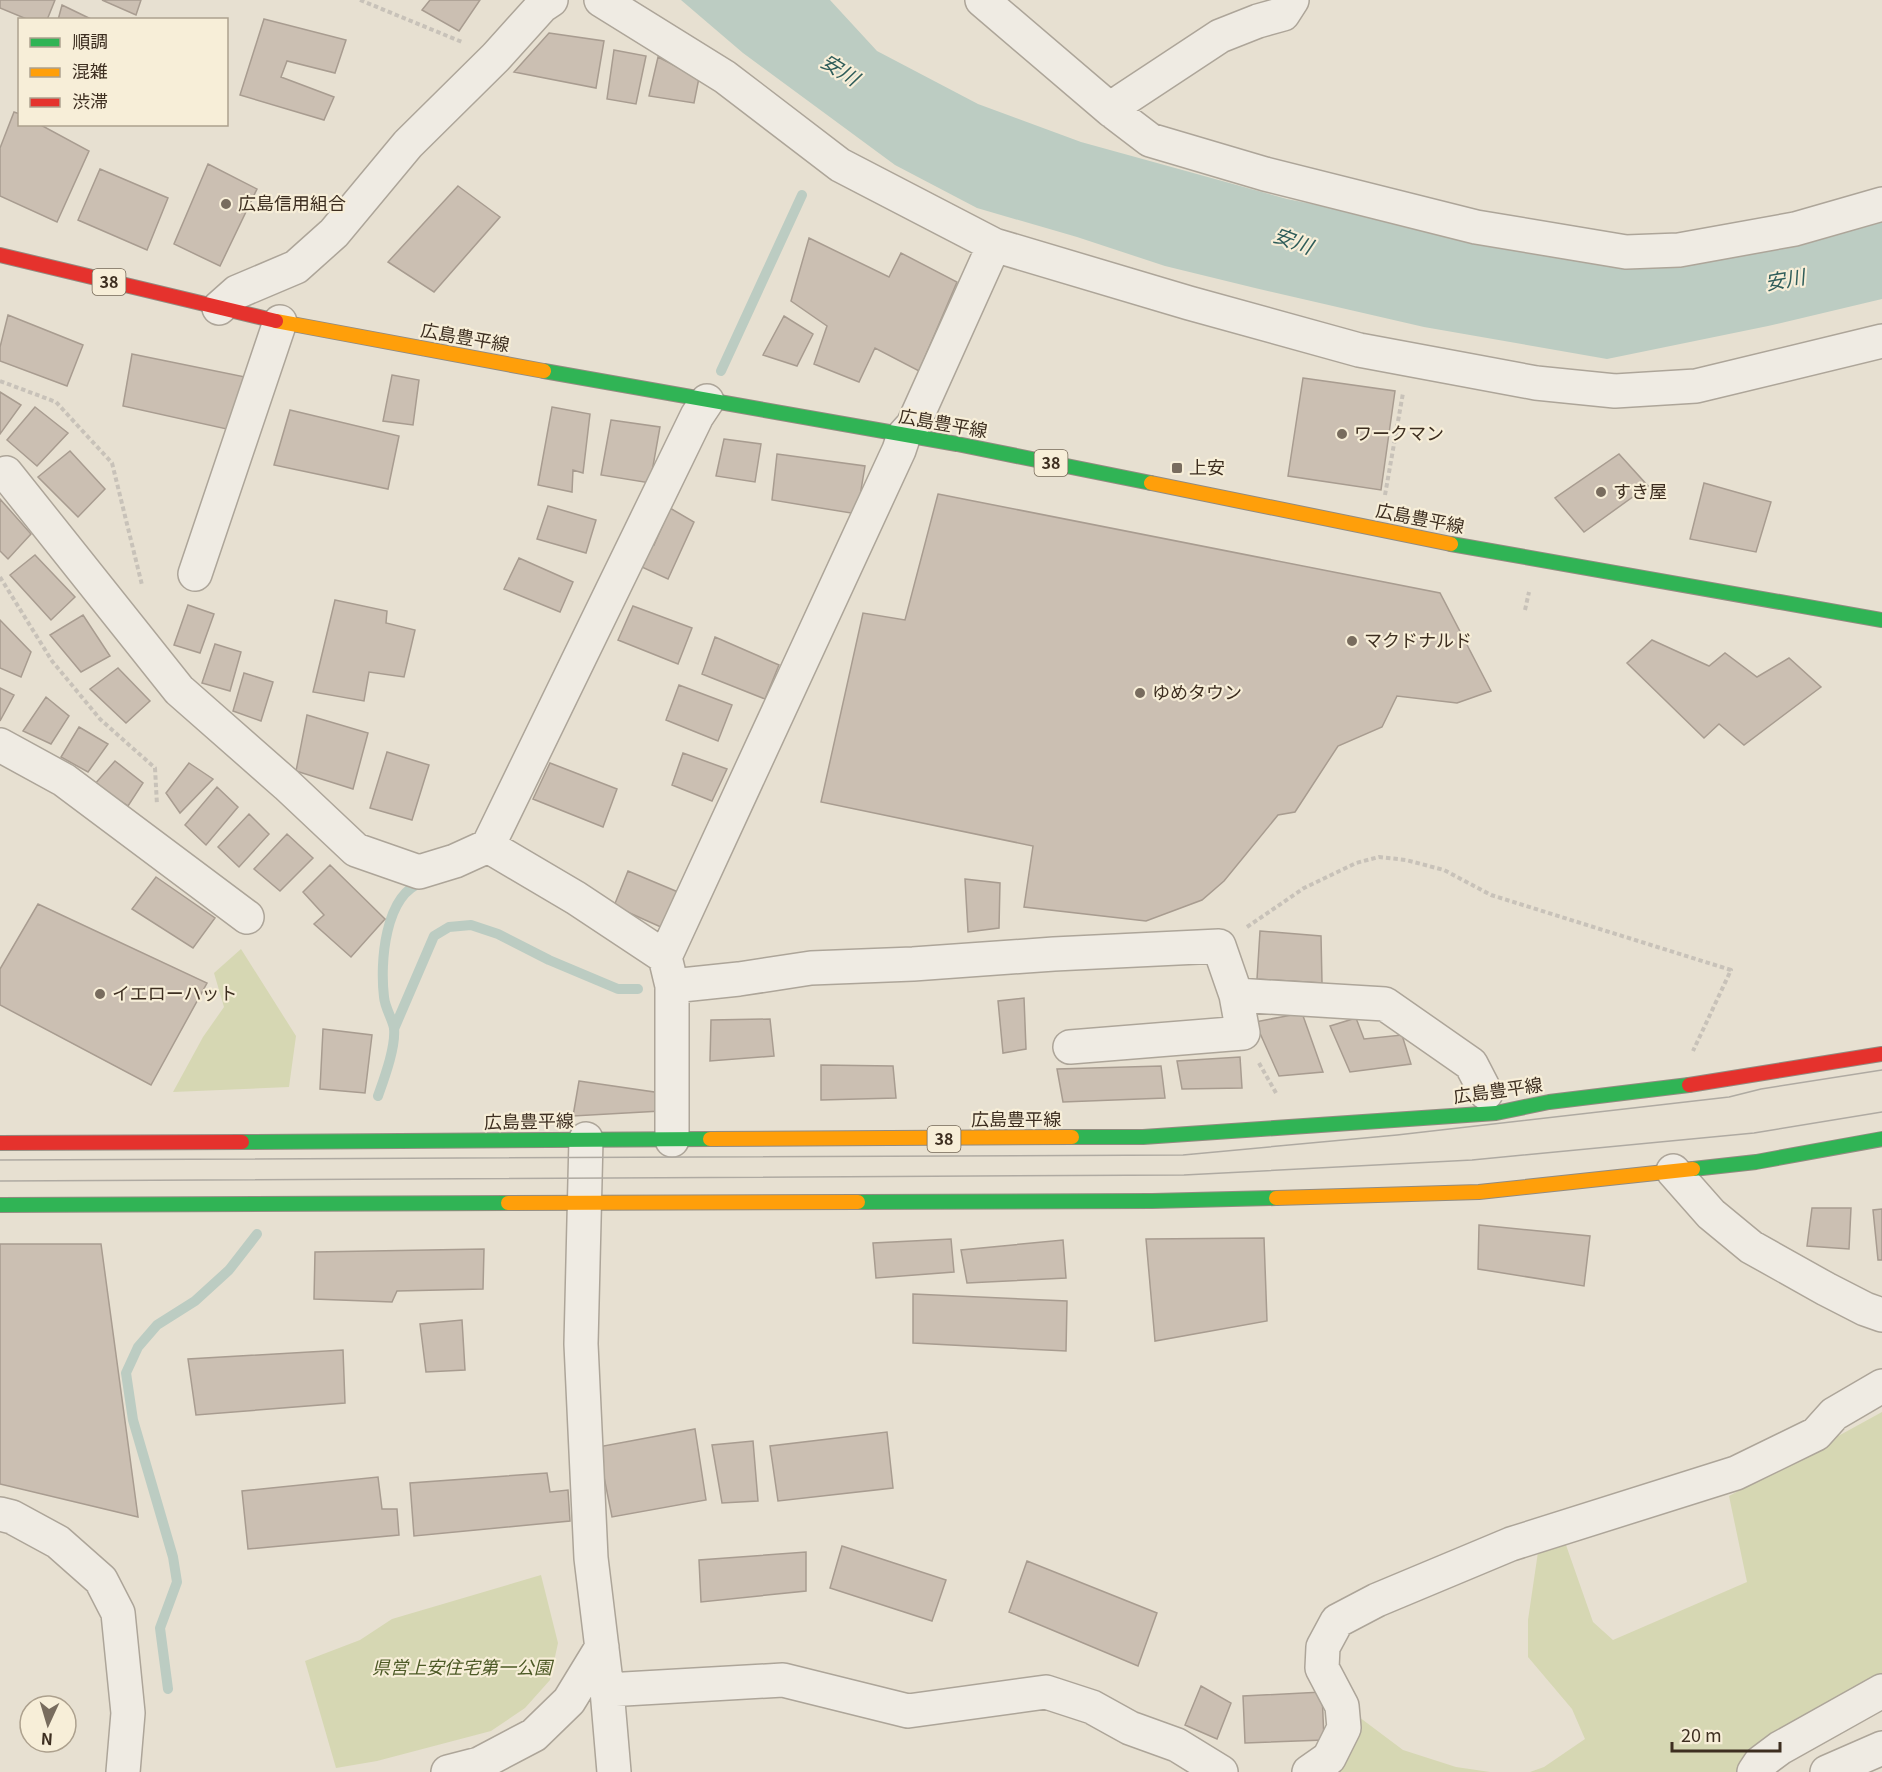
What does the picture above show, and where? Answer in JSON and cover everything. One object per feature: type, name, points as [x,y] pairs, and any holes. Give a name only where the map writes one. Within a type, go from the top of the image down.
[{"type":"main road","name":"広島豊平線","points":[[0,255],[280,322],[706,401],[904,435],[1491,552],[1882,620]]},
{"type":"main road","name":"広島豊平線","points":[[0,1143],[1143,1137],[1496,1113],[1549,1102],[1724,1081],[1882,1054]]},
{"type":"main road","points":[[0,1205],[1152,1201],[1479,1192],[1756,1162],[1882,1139]]},
{"type":"street","points":[[601,0],[725,78],[840,165],[994,245],[1201,307],[1359,350],[1536,383],[1615,391],[1696,387],[1882,341]]},
{"type":"street","points":[[982,0],[1149,140],[1265,174],[1476,227],[1626,252],[1679,250],[1795,229],[1882,204]]},
{"type":"street","points":[[1112,111],[1123,100],[1220,36],[1282,14],[1292,0]]},
{"type":"street","points":[[219,308],[237,292],[296,267],[334,233],[408,144],[496,57],[542,2]]},
{"type":"street","points":[[672,1140],[668,972],[904,435],[913,425],[994,245]]},
{"type":"street","points":[[195,574],[280,322]]},
{"type":"street","points":[[6,473],[179,690],[287,785],[356,850],[418,872],[455,861],[488,846],[706,401]]},
{"type":"street","points":[[0,745],[64,780],[247,917]]},
{"type":"street","points":[[488,846],[576,898],[668,972],[740,979],[811,968],[1219,946],[1236,995],[1243,1033],[1070,1047]]},
{"type":"street","points":[[1236,995],[1384,1004],[1471,1064],[1486,1092]]},
{"type":"street","points":[[586,1139],[581,1344],[591,1558],[607,1690],[614,1772]]},
{"type":"street","points":[[1673,1171],[1711,1214],[1751,1247],[1826,1289],[1882,1315]]},
{"type":"street","points":[[1309,1772],[1329,1758],[1344,1728],[1342,1706],[1322,1668],[1323,1647],[1337,1622],[1377,1600],[1511,1544],[1736,1473],[1816,1434],[1834,1414],[1882,1386]]},
{"type":"street","points":[[0,1514],[12,1517],[58,1542],[100,1580],[118,1613],[128,1713],[123,1772]]},
{"type":"street","points":[[448,1772],[479,1764],[534,1735],[569,1701],[602,1647]]},
{"type":"street","points":[[607,1690],[783,1680],[908,1712],[1047,1692],[1092,1707],[1130,1728],[1177,1745],[1221,1772]]},
{"type":"street","points":[[1754,1772],[1760,1762],[1780,1748],[1882,1691]]},
{"type":"street","points":[[1827,1772],[1882,1748]]},
{"type":"path","points":[[360,0],[496,57]]},
{"type":"path","points":[[1384,504],[1409,360]]},
{"type":"path","points":[[0,381],[56,402],[112,463],[143,589]]},
{"type":"path","points":[[0,577],[52,661],[100,719],[155,768],[159,851]]},
{"type":"path","points":[[1525,610],[1530,589]]},
{"type":"path","points":[[1219,946],[1304,888],[1356,864],[1379,857],[1406,860],[1444,870],[1491,895],[1731,970],[1691,1055]]},
{"type":"path","points":[[1243,1033],[1276,1094]]},
{"type":"green space","points":[[241,949],[296,1036],[289,1087],[173,1092],[203,1037],[224,1007],[214,973]]},
{"type":"green space","points":[[1882,1412],[1882,1680],[1750,1748],[1738,1772],[1530,1772],[1544,1767],[1585,1739],[1572,1709],[1528,1657],[1528,1620],[1538,1552],[1566,1545],[1593,1622],[1613,1640],[1747,1582],[1729,1496]]},
{"type":"green space","name":"県営上安住宅第一公園","points":[[541,1575],[558,1643],[550,1680],[525,1708],[491,1731],[377,1761],[336,1768],[305,1661],[360,1640],[392,1619]]},
{"type":"green space","points":[[1355,1714],[1403,1750],[1456,1767],[1490,1772],[1336,1772]]},
{"type":"water","name":"安川","points":[[681,0],[830,0],[877,51],[978,104],[1081,142],[1287,199],[1544,250],[1882,213],[1882,299],[1768,326],[1607,359],[1424,327],[1165,266],[977,208],[895,165],[743,53]]},
{"type":"building","points":[[0,0],[55,0],[48,18],[24,18],[0,8]]},
{"type":"building","points":[[102,0],[141,0],[136,15]]},
{"type":"building","points":[[430,0],[480,0],[459,31],[422,10]]},
{"type":"building","points":[[62,5],[89,18],[59,18]]},
{"type":"building","points":[[264,19],[346,40],[335,73],[287,61],[281,77],[334,97],[324,120],[240,95]]},
{"type":"building","points":[[549,33],[604,41],[596,88],[514,72]]},
{"type":"building","points":[[614,50],[646,56],[636,104],[607,99]]},
{"type":"building","points":[[658,57],[699,78],[694,103],[649,96]]},
{"type":"building","points":[[14,112],[18,113],[18,126],[43,126],[89,151],[57,222],[0,196],[0,148]]},
{"type":"building","points":[[208,164],[257,189],[220,266],[174,244]]},
{"type":"building","points":[[100,169],[168,198],[147,250],[78,220]]},
{"type":"building","points":[[458,186],[500,217],[434,292],[388,262]]},
{"type":"building","points":[[809,238],[889,277],[901,253],[957,282],[919,371],[875,348],[859,382],[814,364],[827,326],[791,301]]},
{"type":"building","points":[[8,315],[83,345],[67,386],[0,361],[0,347]]},
{"type":"building","points":[[784,316],[813,334],[797,366],[763,355]]},
{"type":"building","points":[[132,354],[250,378],[231,430],[123,406]]},
{"type":"building","points":[[392,375],[419,380],[413,425],[383,421]]},
{"type":"building","name":"ワークマン","points":[[1303,378],[1395,391],[1381,490],[1288,476]]},
{"type":"building","points":[[0,392],[21,405],[0,434]]},
{"type":"building","points":[[35,407],[68,433],[37,466],[7,440]]},
{"type":"building","points":[[552,407],[590,414],[583,473],[573,470],[572,492],[538,485]]},
{"type":"building","points":[[290,410],[399,436],[388,489],[274,465]]},
{"type":"building","points":[[611,420],[660,427],[650,483],[601,475]]},
{"type":"building","points":[[724,439],[761,444],[755,482],[716,476]]},
{"type":"building","points":[[70,451],[105,489],[78,517],[38,477]]},
{"type":"building","points":[[777,454],[865,466],[857,514],[772,500]]},
{"type":"building","name":"すき屋","points":[[1619,454],[1648,486],[1584,532],[1555,498]]},
{"type":"building","points":[[1704,483],[1771,502],[1756,552],[1690,539]]},
{"type":"building","points":[[938,494],[1440,593],[1491,691],[1457,703],[1397,696],[1382,727],[1338,746],[1295,812],[1278,815],[1224,881],[1202,900],[1146,921],[1024,907],[1033,846],[821,802],[863,613],[905,620]]},
{"type":"building","points":[[0,499],[31,534],[8,559],[0,551]]},
{"type":"building","points":[[548,506],[596,520],[586,553],[537,539]]},
{"type":"building","points":[[670,508],[694,522],[668,579],[633,563],[645,541],[654,545]]},
{"type":"building","points":[[35,555],[75,597],[51,620],[10,575]]},
{"type":"building","points":[[519,558],[573,582],[560,612],[504,589]]},
{"type":"building","points":[[335,600],[387,611],[386,623],[415,630],[404,677],[369,672],[364,701],[313,692]]},
{"type":"building","points":[[188,605],[214,614],[200,653],[174,645]]},
{"type":"building","points":[[633,606],[692,628],[678,664],[618,640]]},
{"type":"building","points":[[83,615],[110,656],[81,672],[50,635]]},
{"type":"building","points":[[0,620],[31,652],[21,677],[0,668]]},
{"type":"building","points":[[715,637],[779,665],[765,699],[702,674]]},
{"type":"building","points":[[1652,640],[1709,666],[1725,653],[1757,677],[1789,658],[1821,687],[1744,745],[1719,724],[1704,738],[1627,663]]},
{"type":"building","points":[[215,644],[241,652],[230,691],[202,683]]},
{"type":"building","points":[[118,668],[150,701],[126,723],[90,689]]},
{"type":"building","points":[[244,673],[273,682],[261,721],[233,711]]},
{"type":"building","points":[[679,685],[732,705],[718,741],[666,720]]},
{"type":"building","points":[[0,688],[14,695],[0,721]]},
{"type":"building","points":[[46,697],[69,716],[51,744],[23,731]]},
{"type":"building","points":[[307,715],[368,733],[353,789],[296,771]]},
{"type":"building","points":[[79,727],[108,744],[88,772],[61,757]]},
{"type":"building","points":[[387,752],[429,765],[412,820],[370,808]]},
{"type":"building","points":[[683,753],[727,769],[712,801],[672,785]]},
{"type":"building","points":[[115,761],[143,783],[128,806],[94,785]]},
{"type":"building","points":[[189,763],[213,779],[180,813],[166,793]]},
{"type":"building","points":[[550,763],[617,789],[603,827],[533,799]]},
{"type":"building","points":[[217,787],[238,807],[206,845],[185,825]]},
{"type":"building","points":[[249,814],[269,834],[239,867],[218,847]]},
{"type":"building","points":[[287,834],[313,858],[280,891],[254,869]]},
{"type":"building","points":[[330,865],[385,919],[351,957],[314,924],[324,915],[303,892]]},
{"type":"building","points":[[628,871],[678,892],[663,928],[614,906]]},
{"type":"building","points":[[156,877],[215,918],[193,948],[132,909]]},
{"type":"building","points":[[965,879],[1000,883],[999,928],[968,932]]},
{"type":"building","name":"イエローハット","points":[[38,904],[207,983],[151,1085],[0,1005],[0,969]]},
{"type":"building","points":[[1260,931],[1321,936],[1322,983],[1257,979]]},
{"type":"building","points":[[1024,998],[1026,1049],[1003,1053],[998,1001]]},
{"type":"building","points":[[1302,1013],[1323,1072],[1279,1076],[1255,1022]]},
{"type":"building","points":[[1356,1018],[1364,1039],[1402,1035],[1411,1064],[1350,1072],[1330,1026]]},
{"type":"building","points":[[770,1019],[774,1056],[710,1061],[711,1020]]},
{"type":"building","points":[[323,1029],[372,1035],[365,1093],[320,1089]]},
{"type":"building","points":[[1240,1057],[1242,1088],[1182,1089],[1177,1061]]},
{"type":"building","points":[[821,1065],[893,1066],[896,1098],[821,1100]]},
{"type":"building","points":[[1161,1066],[1165,1098],[1063,1102],[1057,1069]]},
{"type":"building","points":[[579,1081],[661,1093],[661,1111],[573,1116]]},
{"type":"building","points":[[1812,1208],[1851,1208],[1849,1249],[1807,1246]]},
{"type":"building","points":[[1882,1209],[1882,1260],[1878,1260],[1873,1210]]},
{"type":"building","points":[[1479,1225],[1590,1236],[1584,1286],[1478,1269]]},
{"type":"building","points":[[1264,1238],[1267,1321],[1155,1341],[1146,1239]]},
{"type":"building","points":[[951,1239],[954,1272],[876,1278],[873,1243]]},
{"type":"building","points":[[1063,1240],[1066,1278],[967,1283],[961,1250]]},
{"type":"building","points":[[0,1244],[101,1244],[138,1517],[0,1484]]},
{"type":"building","points":[[484,1249],[483,1289],[397,1291],[392,1302],[314,1299],[315,1252]]},
{"type":"building","points":[[913,1294],[1067,1301],[1066,1351],[913,1343]]},
{"type":"building","points":[[462,1320],[465,1370],[426,1372],[420,1324]]},
{"type":"building","points":[[343,1350],[345,1403],[196,1415],[188,1359]]},
{"type":"building","points":[[695,1429],[706,1500],[612,1517],[598,1447]]},
{"type":"building","points":[[887,1432],[893,1488],[778,1501],[770,1446]]},
{"type":"building","points":[[753,1441],[758,1501],[722,1503],[712,1445]]},
{"type":"building","points":[[547,1473],[550,1492],[568,1490],[570,1521],[414,1536],[410,1483]]},
{"type":"building","points":[[378,1477],[382,1509],[397,1509],[399,1535],[248,1549],[242,1491]]},
{"type":"building","points":[[842,1546],[946,1580],[932,1621],[830,1588]]},
{"type":"building","points":[[806,1552],[806,1591],[701,1602],[699,1560]]},
{"type":"building","points":[[1027,1561],[1157,1613],[1138,1666],[1009,1612]]},
{"type":"building","points":[[1201,1686],[1231,1703],[1217,1739],[1185,1725]]},
{"type":"building","points":[[1322,1692],[1324,1740],[1245,1743],[1243,1696]]},
{"type":"waterway","points":[[721,371],[802,195]]},
{"type":"waterway","points":[[378,1096],[389,1063],[394,1036],[383,983],[387,932],[400,900],[410,889],[423,882]]},
{"type":"waterway","points":[[394,1029],[434,936],[449,927],[471,925],[498,934],[549,960],[618,989],[638,989]]},
{"type":"waterway","points":[[168,1689],[160,1628],[177,1582],[173,1557],[133,1420],[126,1373],[138,1347],[157,1325],[195,1301],[229,1270],[257,1234]]},
{"type":"tram line","points":[[0,1160],[1183,1155],[1397,1135],[1729,1097],[1761,1089],[1882,1070]]},
{"type":"tram line","points":[[0,1181],[1184,1175],[1472,1160],[1754,1133],[1882,1112]]},
{"type":"traffic: fast","points":[[544,371],[957,444],[1151,483]]},
{"type":"traffic: fast","points":[[1451,544],[1882,620]]},
{"type":"traffic: fast","points":[[1072,1137],[1143,1137],[1496,1113],[1549,1102],[1689,1085]]},
{"type":"traffic: fast","points":[[242,1142],[710,1139]]},
{"type":"traffic: fast","points":[[1693,1169],[1756,1162],[1882,1139]]},
{"type":"traffic: fast","points":[[858,1202],[1152,1201],[1276,1198]]},
{"type":"traffic: fast","points":[[0,1205],[508,1203]]},
{"type":"traffic: slow","points":[[276,321],[544,371]]},
{"type":"traffic: slow","points":[[1151,483],[1451,544]]},
{"type":"traffic: slow","points":[[710,1139],[1072,1137]]},
{"type":"traffic: slow","points":[[1276,1198],[1479,1192],[1693,1169]]},
{"type":"traffic: slow","points":[[508,1203],[858,1202]]},
{"type":"traffic: jam","points":[[0,255],[276,321]]},
{"type":"traffic: jam","points":[[1689,1085],[1882,1054]]},
{"type":"traffic: jam","points":[[0,1143],[242,1142]]},
{"type":"place","name":"広島信用組合","points":[[226,204]]},
{"type":"place","name":"ワークマン","points":[[1342,434]]},
{"type":"place","name":"上安","points":[[1177,468]]},
{"type":"place","name":"すき屋","points":[[1601,492]]},
{"type":"place","name":"マクドナルド","points":[[1352,641]]},
{"type":"place","name":"ゆめタウン","points":[[1140,693]]},
{"type":"place","name":"イエローハット","points":[[100,994]]}]
